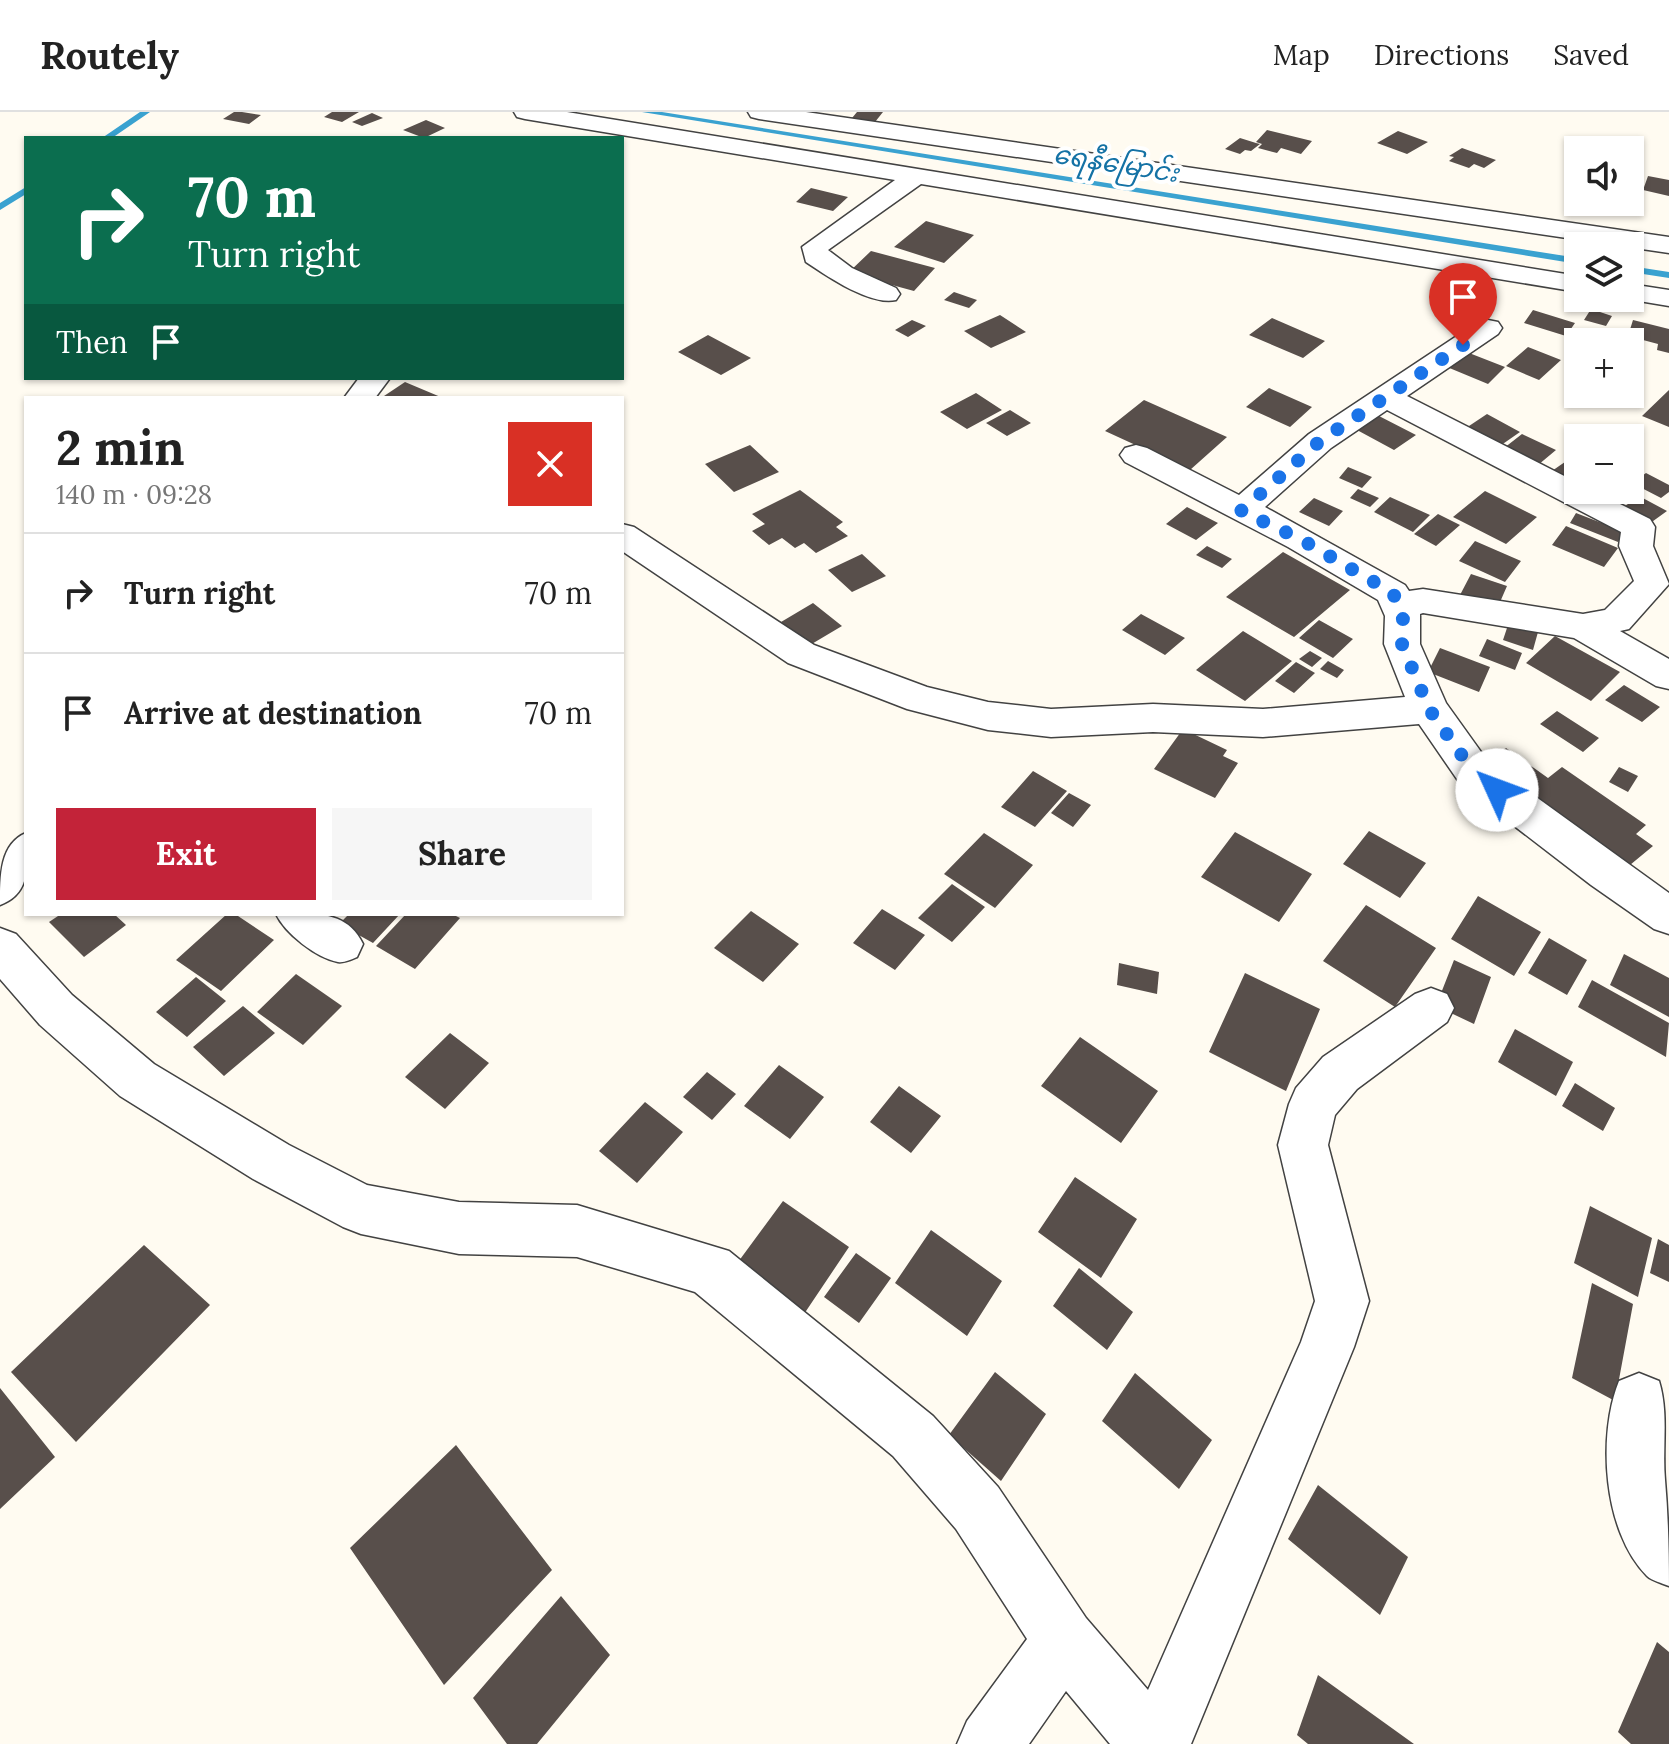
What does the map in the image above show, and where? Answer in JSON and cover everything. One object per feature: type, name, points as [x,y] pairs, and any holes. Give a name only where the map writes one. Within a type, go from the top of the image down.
[{"type":"street","points":[[525,112],[556,128],[616,136]]},
{"type":"street","points":[[759,112],[1669,245]]},
{"type":"street","points":[[624,137],[917,176],[1564,282]]},
{"type":"street","points":[[886,294],[824,264],[815,256],[815,247],[917,176]]},
{"type":"street","points":[[1644,294],[1669,298]]},
{"type":"street","points":[[1241,511],[1320,441],[1488,328]]},
{"type":"street","points":[[361,396],[373,380]]},
{"type":"street","points":[[1386,397],[1638,527],[1636,546],[1652,583],[1616,620],[1583,627]]},
{"type":"street","points":[[1136,455],[1393,593],[1400,604],[1402,644],[1429,709],[1475,774],[1606,873],[1669,916]]},
{"type":"street","points":[[624,536],[801,654],[920,699],[988,716],[1051,723],[1153,718],[1263,723],[1429,709]]},
{"type":"street","points":[[1400,604],[1423,601],[1583,627],[1669,676]]},
{"type":"street","points":[[0,887],[24,853]]},
{"type":"street","points":[[301,916],[341,944]]},
{"type":"street","points":[[0,947],[56,1010],[137,1080],[271,1162],[361,1209],[459,1228],[577,1231],[710,1270],[913,1436],[977,1508],[1064,1640],[1152,1744]]},
{"type":"street","points":[[1158,1744],[1327,1347],[1342,1301],[1303,1145],[1313,1104],[1340,1073],[1431,1008]]},
{"type":"street","points":[[1639,1401],[1636,1481],[1645,1519],[1669,1556]]},
{"type":"street","points":[[990,1744],[1064,1640]]},
{"type":"building","points":[[234,112],[261,115],[249,124],[223,119]]},
{"type":"building","points":[[332,112],[359,112],[342,122],[324,117]]},
{"type":"building","points":[[857,112],[883,112],[875,122],[852,118]]},
{"type":"building","points":[[372,113],[383,118],[362,126],[352,122]]},
{"type":"building","points":[[426,120],[445,128],[428,136],[403,130]]},
{"type":"building","points":[[1267,130],[1312,141],[1301,154],[1281,148],[1277,153],[1258,148],[1262,144],[1256,142]]},
{"type":"building","points":[[1398,131],[1428,142],[1407,154],[1377,143]]},
{"type":"building","points":[[1240,138],[1260,144],[1240,154],[1225,149]]},
{"type":"building","points":[[1462,148],[1496,160],[1484,168],[1474,164],[1469,168],[1449,161],[1454,157],[1449,156]]},
{"type":"building","points":[[1648,176],[1669,180],[1669,196],[1644,190]]},
{"type":"building","points":[[811,188],[848,197],[833,211],[796,202]]},
{"type":"building","points":[[926,221],[974,235],[944,263],[894,247]]},
{"type":"building","points":[[871,251],[935,268],[914,291],[848,273]]},
{"type":"building","points":[[954,292],[977,300],[969,308],[944,300]]},
{"type":"building","points":[[1533,310],[1575,323],[1572,328],[1564,328],[1564,335],[1524,323]]},
{"type":"building","points":[[1589,312],[1612,316],[1606,326],[1584,320]]},
{"type":"building","points":[[1000,315],[1026,332],[991,348],[964,331]]},
{"type":"building","points":[[1272,318],[1325,341],[1303,358],[1249,335]]},
{"type":"building","points":[[912,320],[926,326],[908,337],[895,330]]},
{"type":"building","points":[[1633,320],[1669,329],[1669,353],[1657,350],[1658,344],[1644,340],[1644,328],[1630,328]]},
{"type":"building","points":[[708,335],[751,358],[721,375],[678,352]]},
{"type":"building","points":[[1528,347],[1561,360],[1539,380],[1506,366]]},
{"type":"building","points":[[1464,351],[1505,367],[1488,384],[1447,367]]},
{"type":"building","points":[[405,382],[438,396],[384,396]]},
{"type":"building","points":[[1269,388],[1312,407],[1290,427],[1246,407]]},
{"type":"building","points":[[1669,390],[1669,427],[1642,416]]},
{"type":"building","points":[[976,393],[1002,410],[967,429],[940,412]]},
{"type":"building","points":[[1144,400],[1227,437],[1190,470],[1105,431]]},
{"type":"building","points":[[1010,410],[1031,423],[1007,436],[986,423]]},
{"type":"building","points":[[1487,414],[1520,432],[1497,448],[1463,430]]},
{"type":"building","points":[[1379,416],[1416,435],[1394,450],[1357,430]]},
{"type":"building","points":[[1522,434],[1556,450],[1538,465],[1504,448]]},
{"type":"building","points":[[750,445],[779,472],[734,492],[705,464]]},
{"type":"building","points":[[1564,463],[1564,481],[1549,473]]},
{"type":"building","points":[[1348,467],[1372,477],[1362,488],[1339,478]]},
{"type":"building","points":[[1644,474],[1669,485],[1669,492],[1661,498],[1644,489]]},
{"type":"building","points":[[1358,489],[1379,498],[1370,507],[1350,498]]},
{"type":"building","points":[[800,490],[843,522],[836,527],[848,536],[816,553],[804,543],[795,548],[782,538],[769,545],[752,531],[765,524],[752,514]]},
{"type":"building","points":[[1485,491],[1537,517],[1506,544],[1453,517]]},
{"type":"building","points":[[1390,497],[1430,515],[1413,532],[1374,512]]},
{"type":"building","points":[[1314,498],[1343,511],[1329,526],[1299,512]]},
{"type":"building","points":[[1644,499],[1667,511],[1649,524],[1621,509],[1628,504],[1644,504]]},
{"type":"building","points":[[1187,507],[1218,523],[1196,540],[1166,524]]},
{"type":"building","points":[[1576,513],[1625,532],[1618,542],[1570,523]]},
{"type":"building","points":[[1438,514],[1460,525],[1436,546],[1414,534]]},
{"type":"building","points":[[1566,526],[1618,548],[1604,567],[1552,545]]},
{"type":"building","points":[[1475,541],[1521,561],[1505,582],[1459,561]]},
{"type":"building","points":[[1207,546],[1232,559],[1222,568],[1196,555]]},
{"type":"building","points":[[1283,552],[1350,590],[1294,637],[1226,597]]},
{"type":"building","points":[[862,554],[886,576],[852,592],[828,570]]},
{"type":"building","points":[[1471,574],[1507,586],[1497,609],[1460,595]]},
{"type":"building","points":[[813,603],[842,626],[810,645],[781,622]]},
{"type":"building","points":[[1141,614],[1185,638],[1165,655],[1122,630]]},
{"type":"building","points":[[1319,620],[1353,639],[1333,658],[1299,638]]},
{"type":"building","points":[[1509,622],[1538,632],[1533,650],[1503,640]]},
{"type":"building","points":[[1243,631],[1292,661],[1245,701],[1196,670]]},
{"type":"building","points":[[1555,636],[1620,672],[1591,701],[1526,663]]},
{"type":"building","points":[[1487,639],[1522,653],[1515,670],[1479,656]]},
{"type":"building","points":[[1440,648],[1490,667],[1479,692],[1428,672]]},
{"type":"building","points":[[1310,651],[1322,658],[1312,667],[1299,659]]},
{"type":"building","points":[[1328,661],[1344,670],[1337,678],[1320,669]]},
{"type":"building","points":[[1296,662],[1315,673],[1294,693],[1275,681]]},
{"type":"building","points":[[1624,685],[1660,707],[1642,722],[1605,700]]},
{"type":"building","points":[[1557,711],[1599,738],[1583,752],[1540,724]]},
{"type":"building","points":[[1183,729],[1227,750],[1223,756],[1238,763],[1215,798],[1154,769]]},
{"type":"building","points":[[1506,748],[1548,778],[1562,767],[1646,825],[1636,834],[1653,846],[1630,865],[1480,767]]},
{"type":"building","points":[[1619,767],[1638,776],[1628,792],[1609,782]]},
{"type":"building","points":[[1033,771],[1067,791],[1035,827],[1001,807]]},
{"type":"building","points":[[1069,793],[1091,805],[1073,827],[1051,813]]},
{"type":"building","points":[[1369,831],[1426,863],[1400,898],[1343,864]]},
{"type":"building","points":[[1235,832],[1312,874],[1279,922],[1201,877]]},
{"type":"building","points":[[984,833],[1033,865],[995,908],[944,874]]},
{"type":"building","points":[[952,884],[985,907],[952,942],[918,918]]},
{"type":"building","points":[[1478,896],[1541,932],[1514,976],[1451,939]]},
{"type":"building","points":[[1366,905],[1436,948],[1395,1007],[1323,961]]},
{"type":"building","points":[[882,909],[925,935],[895,970],[853,943]]},
{"type":"building","points":[[751,911],[799,944],[763,982],[714,948]]},
{"type":"building","points":[[58,916],[116,916],[126,925],[84,957],[49,922]]},
{"type":"building","points":[[225,916],[238,916],[274,940],[221,991],[176,960]]},
{"type":"building","points":[[347,916],[398,916],[373,943],[339,924]]},
{"type":"building","points":[[404,916],[460,918],[415,969],[376,946]]},
{"type":"building","points":[[1549,938],[1587,960],[1567,995],[1528,973]]},
{"type":"building","points":[[1624,954],[1669,978],[1669,1017],[1610,985]]},
{"type":"building","points":[[1454,960],[1491,977],[1474,1024],[1436,1006]]},
{"type":"building","points":[[1119,963],[1159,972],[1157,994],[1117,985]]},
{"type":"building","points":[[1245,973],[1320,1009],[1286,1091],[1209,1052]]},
{"type":"building","points":[[296,974],[342,1006],[303,1045],[257,1012]]},
{"type":"building","points":[[196,977],[226,1001],[187,1037],[156,1012]]},
{"type":"building","points":[[1592,980],[1669,1023],[1666,1057],[1578,1007]]},
{"type":"building","points":[[243,1006],[275,1033],[224,1076],[193,1047]]},
{"type":"building","points":[[1515,1029],[1573,1062],[1556,1096],[1498,1062]]},
{"type":"building","points":[[450,1033],[489,1063],[445,1109],[405,1077]]},
{"type":"building","points":[[1080,1037],[1158,1091],[1121,1143],[1041,1086]]},
{"type":"building","points":[[779,1065],[824,1097],[790,1139],[744,1106]]},
{"type":"building","points":[[707,1072],[736,1094],[712,1120],[683,1097]]},
{"type":"building","points":[[1575,1083],[1615,1108],[1603,1131],[1562,1106]]},
{"type":"building","points":[[899,1086],[941,1116],[911,1153],[870,1122]]},
{"type":"building","points":[[645,1102],[683,1132],[637,1183],[599,1151]]},
{"type":"building","points":[[1075,1177],[1137,1219],[1101,1278],[1038,1232]]},
{"type":"building","points":[[783,1201],[849,1247],[798,1323],[730,1273]]},
{"type":"building","points":[[1590,1206],[1652,1238],[1638,1297],[1574,1263]]},
{"type":"building","points":[[931,1230],[1002,1281],[967,1336],[895,1283]]},
{"type":"building","points":[[1658,1239],[1669,1245],[1669,1282],[1650,1273]]},
{"type":"building","points":[[144,1245],[210,1305],[76,1442],[11,1372]]},
{"type":"building","points":[[856,1253],[891,1278],[859,1323],[824,1297]]},
{"type":"building","points":[[1079,1268],[1133,1312],[1107,1350],[1053,1306]]},
{"type":"building","points":[[1592,1283],[1633,1304],[1615,1401],[1572,1378]]},
{"type":"building","points":[[995,1372],[1046,1414],[1001,1481],[949,1435]]},
{"type":"building","points":[[1135,1373],[1212,1440],[1179,1489],[1102,1421]]},
{"type":"building","points":[[0,1388],[55,1457],[0,1509]]},
{"type":"building","points":[[456,1445],[552,1570],[444,1685],[350,1548]]},
{"type":"building","points":[[1318,1485],[1408,1557],[1380,1615],[1288,1539]]},
{"type":"building","points":[[561,1596],[610,1655],[537,1744],[507,1744],[473,1698]]},
{"type":"building","points":[[1657,1642],[1669,1652],[1669,1744],[1631,1744],[1618,1732]]},
{"type":"building","points":[[1318,1675],[1414,1744],[1308,1744],[1297,1735]]},
{"type":"waterway","name":"ရေနီမြောင်း","points":[[109,136],[146,112]]},
{"type":"waterway","name":"ရေနီမြောင်း","points":[[646,112],[1564,259]]},
{"type":"waterway","name":"ရေနီမြောင်း","points":[[0,207],[24,191]]},
{"type":"waterway","name":"ရေနီမြောင်း","points":[[1644,271],[1669,275]]},
{"type":"route","points":[[1463,345],[1320,441],[1241,511],[1300,539],[1393,593],[1403,616],[1402,644],[1429,709],[1475,774],[1497,790]]}]
